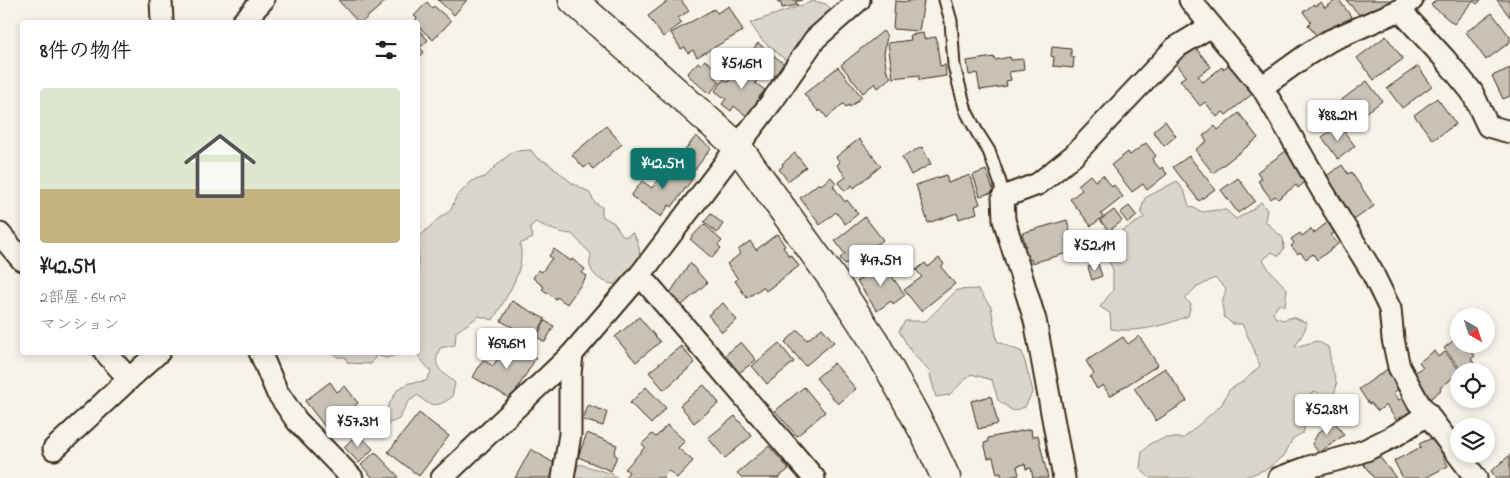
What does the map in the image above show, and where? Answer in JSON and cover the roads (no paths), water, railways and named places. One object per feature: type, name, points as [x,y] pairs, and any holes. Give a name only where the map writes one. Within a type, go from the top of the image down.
[{"type":"street","points":[[161,0],[162,20]]},
{"type":"street","points":[[245,20],[263,0]]},
{"type":"street","points":[[573,0],[737,146],[832,278],[874,341],[924,432],[946,478]]},
{"type":"street","points":[[442,478],[572,354],[640,275],[773,100],[815,39],[859,0]]},
{"type":"street","points":[[1190,0],[1262,87],[1371,270],[1390,309],[1393,339],[1399,367],[1418,402],[1476,478]]},
{"type":"street","points":[[1262,87],[1329,41],[1406,5],[1444,58],[1472,92],[1488,126],[1510,132]]},
{"type":"street","points":[[1064,478],[1035,320],[1004,220],[1003,197],[1038,184],[1073,156],[1175,48],[1211,26]]},
{"type":"street","points":[[0,234],[20,258]]},
{"type":"street","points":[[640,275],[814,478]]},
{"type":"street","points":[[563,478],[570,434],[572,354]]},
{"type":"street","points":[[108,355],[129,380]]},
{"type":"street","points":[[54,449],[157,355]]},
{"type":"street","points":[[261,355],[277,392],[297,422],[352,478]]},
{"type":"street","points":[[1279,478],[1366,450],[1396,435],[1428,414]]},
{"type":"lane","points":[[945,0],[951,21],[954,66],[966,111],[989,151],[1003,197]]}]
